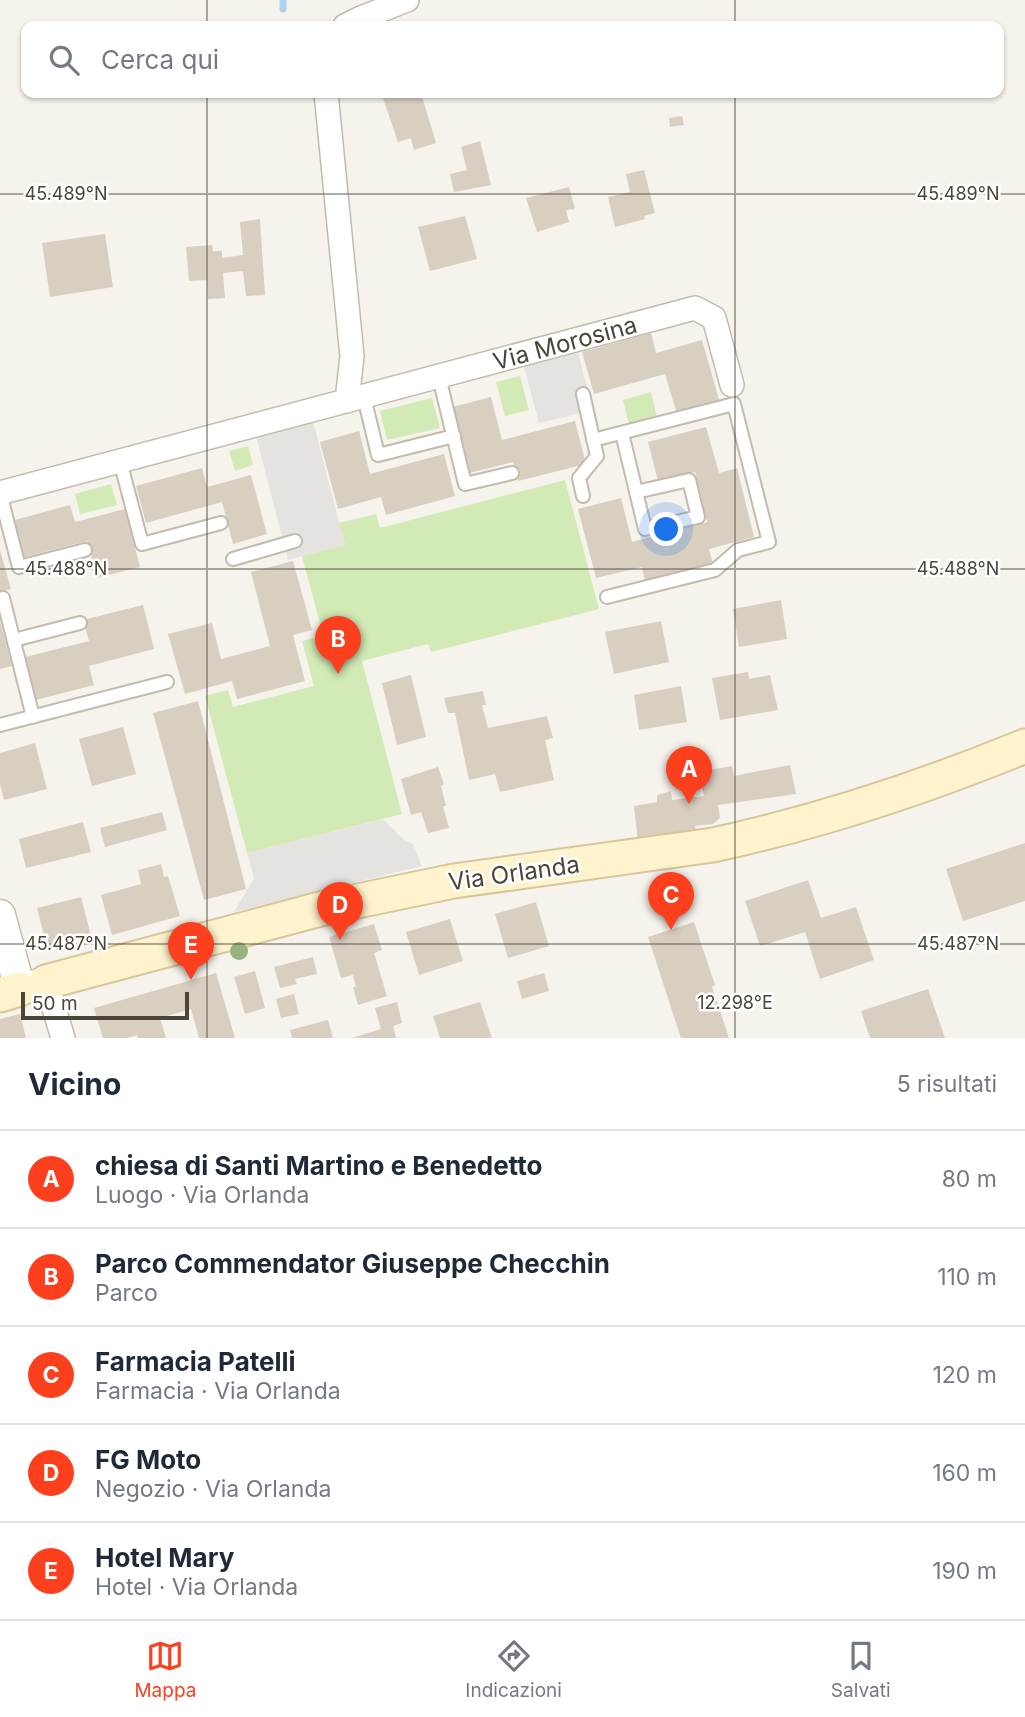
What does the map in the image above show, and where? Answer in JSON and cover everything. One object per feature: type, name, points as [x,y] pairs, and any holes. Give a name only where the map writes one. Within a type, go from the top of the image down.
[{"type":"main road","name":"Via Orlanda","points":[[22,989],[324,908],[418,888],[713,845],[750,837],[880,800],[1025,746]]},
{"type":"street","points":[[355,21],[407,0]]},
{"type":"street","points":[[326,98],[356,399]]},
{"type":"street","name":"Via Morosina","points":[[0,493],[695,308],[713,318],[732,385]]},
{"type":"street","points":[[0,915],[22,989],[63,1038]]},
{"type":"lane","points":[[439,377],[465,484],[512,473]]},
{"type":"lane","points":[[583,394],[597,456],[579,478],[583,496]]},
{"type":"lane","points":[[356,399],[378,455],[454,436]]},
{"type":"lane","points":[[593,440],[734,404],[769,542],[738,550],[715,570],[607,597]]},
{"type":"lane","points":[[622,433],[636,492],[645,529],[698,517],[689,480],[636,492]]},
{"type":"lane","points":[[120,461],[142,544],[221,523]]},
{"type":"lane","points":[[0,493],[19,567],[85,550]]},
{"type":"lane","points":[[233,559],[295,541]]},
{"type":"lane","points":[[3,598],[33,717]]},
{"type":"lane","points":[[13,640],[79,623]]},
{"type":"lane","points":[[0,725],[167,682]]},
{"type":"green space","points":[[520,376],[529,410],[505,416],[496,382]]},
{"type":"green space","points":[[651,392],[657,418],[629,425],[623,400]]},
{"type":"green space","points":[[432,398],[440,428],[387,440],[380,411]]},
{"type":"green space","points":[[248,446],[253,465],[235,471],[229,451]]},
{"type":"green space","points":[[565,480],[599,609],[431,652],[428,644],[362,661],[402,814],[247,853],[205,696],[228,690],[233,707],[314,686],[302,641],[323,635],[302,556],[345,545],[339,523],[376,514],[380,528]]},
{"type":"green space","points":[[111,484],[117,505],[80,514],[75,494]]},
{"type":"shaded area","points":[[576,345],[593,410],[539,423],[522,359]]},
{"type":"shaded area","points":[[313,421],[345,545],[288,560],[256,436]]},
{"type":"shaded area","points":[[383,819],[403,839],[413,844],[422,866],[234,912],[254,878],[247,853]]},
{"type":"building","points":[[383,98],[422,98],[436,143],[414,150],[411,138],[398,142]]},
{"type":"building","points":[[682,116],[684,125],[670,127],[669,118]]},
{"type":"building","points":[[480,141],[491,185],[454,192],[450,174],[467,170],[461,147]]},
{"type":"building","points":[[644,170],[655,213],[644,216],[645,219],[615,227],[608,197],[630,192],[626,174]]},
{"type":"building","points":[[569,187],[575,209],[566,210],[569,222],[537,232],[526,198]]},
{"type":"building","points":[[465,216],[477,259],[430,271],[418,227]]},
{"type":"building","points":[[260,219],[265,295],[246,296],[243,271],[223,273],[225,298],[208,299],[207,280],[189,281],[186,247],[212,245],[213,251],[222,251],[222,258],[243,255],[240,222]]},
{"type":"building","points":[[105,234],[113,287],[50,297],[42,243]]},
{"type":"building","points":[[651,333],[656,353],[702,340],[719,400],[676,411],[665,374],[594,394],[582,352]]},
{"type":"building","points":[[491,397],[502,440],[575,421],[586,464],[518,481],[513,462],[469,473],[453,407]]},
{"type":"building","points":[[706,427],[719,473],[737,468],[754,537],[709,549],[713,564],[645,582],[642,567],[596,578],[578,509],[621,498],[632,542],[707,522],[695,472],[658,481],[648,442]]},
{"type":"building","points":[[359,431],[370,474],[444,454],[455,496],[386,515],[381,497],[338,509],[320,442]]},
{"type":"building","points":[[202,468],[207,487],[251,475],[267,534],[233,544],[222,502],[146,523],[136,486]]},
{"type":"building","points":[[70,505],[75,522],[125,509],[140,567],[97,578],[87,541],[24,557],[15,520]]},
{"type":"building","points":[[0,550],[11,589],[0,592]]},
{"type":"building","points":[[293,561],[312,630],[293,635],[305,681],[237,699],[232,681],[185,694],[168,634],[212,623],[221,659],[270,646],[251,572]]},
{"type":"building","points":[[781,600],[787,639],[739,647],[733,609]]},
{"type":"building","points":[[143,605],[154,649],[89,666],[94,685],[36,700],[25,657],[89,641],[83,620]]},
{"type":"building","points":[[0,621],[12,666],[0,669]]},
{"type":"building","points":[[661,621],[669,662],[614,674],[605,632]]},
{"type":"building","points":[[748,672],[749,679],[770,675],[778,710],[720,720],[712,678]]},
{"type":"building","points":[[411,675],[426,737],[397,745],[382,683]]},
{"type":"building","points":[[681,686],[687,722],[639,730],[634,695]]},
{"type":"building","points":[[483,691],[486,705],[482,705],[488,728],[547,716],[553,738],[545,740],[554,780],[500,792],[495,774],[469,780],[455,713],[448,713],[444,698]]},
{"type":"building","points":[[198,701],[246,889],[204,900],[153,713]]},
{"type":"building","points":[[123,727],[136,774],[92,786],[79,739]]},
{"type":"building","points":[[35,743],[47,789],[4,800],[0,784],[0,753]]},
{"type":"building","points":[[790,765],[796,794],[718,805],[720,818],[713,824],[695,826],[696,833],[638,842],[634,806],[657,802],[657,795],[671,791],[672,800],[704,796],[699,772],[732,766],[734,776]]},
{"type":"building","points":[[438,767],[444,784],[441,786],[446,806],[443,806],[449,828],[428,833],[421,812],[411,815],[401,779]]},
{"type":"building","points":[[162,812],[167,830],[105,847],[100,828]]},
{"type":"building","points":[[83,822],[91,852],[26,868],[19,839]]},
{"type":"building","points":[[1025,843],[1025,901],[963,921],[946,869]]},
{"type":"building","points":[[161,864],[164,877],[168,876],[180,916],[112,935],[101,895],[141,884],[138,870]]},
{"type":"building","points":[[808,880],[821,918],[856,907],[874,960],[820,979],[805,932],[760,946],[745,901]]},
{"type":"building","points":[[81,897],[91,936],[47,947],[37,908]]},
{"type":"building","points":[[536,902],[549,946],[508,958],[495,914]]},
{"type":"building","points":[[450,919],[463,961],[419,975],[406,932]]},
{"type":"building","points":[[694,922],[729,1038],[681,1038],[648,937]]},
{"type":"building","points":[[374,924],[382,950],[374,953],[387,996],[358,1005],[353,975],[341,978],[329,937]]},
{"type":"building","points":[[313,957],[317,974],[295,979],[297,984],[280,988],[274,967]]},
{"type":"building","points":[[255,971],[265,1008],[245,1014],[234,977]]},
{"type":"building","points":[[216,973],[235,1038],[199,1038],[191,1009],[160,1018],[166,1038],[138,1038],[137,1035],[127,1038],[103,1038],[94,1008]]},
{"type":"building","points":[[544,973],[549,991],[522,999],[517,981]]},
{"type":"building","points":[[928,989],[945,1038],[870,1038],[861,1011]]},
{"type":"building","points":[[294,994],[299,1014],[281,1018],[276,999]]},
{"type":"building","points":[[397,1002],[402,1023],[393,1026],[396,1038],[352,1038],[381,1029],[375,1008]]},
{"type":"building","points":[[480,1002],[492,1038],[440,1038],[433,1016]]},
{"type":"building","points":[[20,1014],[26,1038],[0,1038],[0,1019]]},
{"type":"building","points":[[328,1020],[333,1038],[292,1038],[290,1030]]},
{"type":"waterway","points":[[283,0],[283,9]]},
{"type":"place","name":"Parco Commendator Giuseppe Checchin","points":[[338,674]]},
{"type":"place","name":"chiesa di Santi Martino e Benedetto","points":[[689,804]]},
{"type":"place","name":"Farmacia Patelli","points":[[671,930]]},
{"type":"place","name":"FG Moto","points":[[340,940]]},
{"type":"place","name":"Hotel Mary","points":[[191,980]]}]
